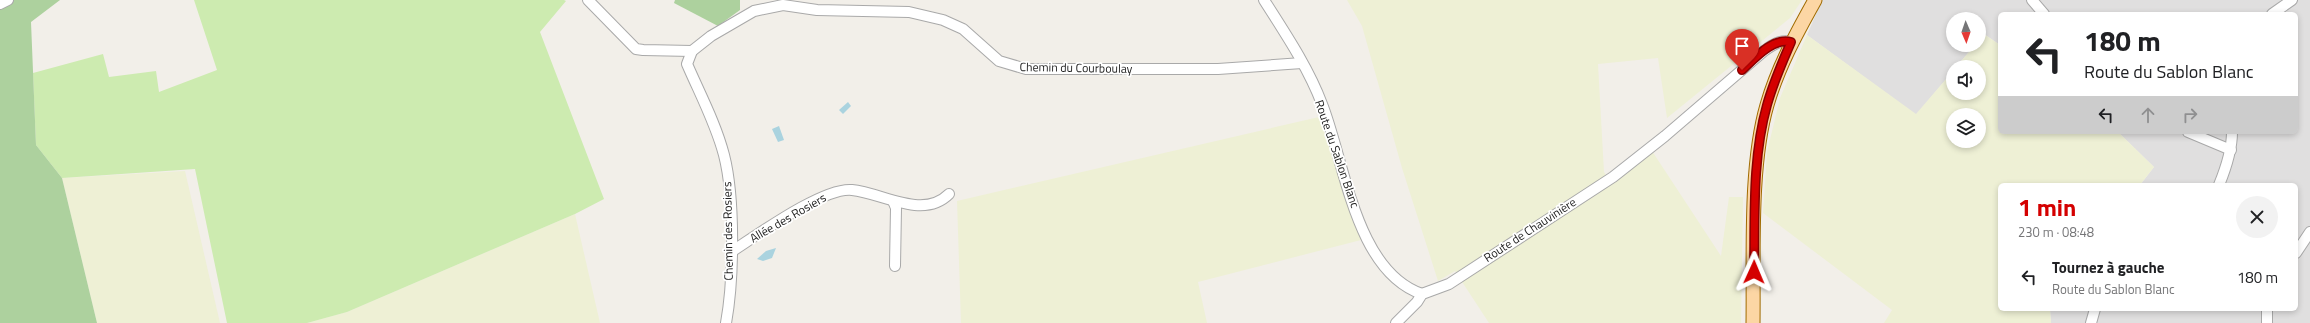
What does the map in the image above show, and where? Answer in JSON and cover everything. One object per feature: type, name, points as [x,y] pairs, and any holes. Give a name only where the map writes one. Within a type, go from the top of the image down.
[{"type":"main road","points":[[1753,323],[1758,155],[1766,106],[1791,42],[1815,0]]},
{"type":"street","points":[[0,4],[8,0]]},
{"type":"street","points":[[588,0],[636,48],[692,52]]},
{"type":"street","name":"Route du Sablon Blanc","points":[[1264,0],[1302,63],[1322,104],[1342,170],[1370,247],[1386,271],[1411,291],[1422,294]]},
{"type":"street","points":[[2032,0],[2042,12]]},
{"type":"street","points":[[2275,12],[2292,0]]},
{"type":"street","name":"Chemin du Courboulay","points":[[692,52],[711,36],[754,11],[783,5],[817,10],[910,12],[943,20],[963,29],[999,61],[1026,69],[1218,69],[1302,63]]},
{"type":"street","name":"Route de Chauvinière","points":[[1422,294],[1449,284],[1613,177],[1665,136],[1764,51],[1773,45],[1786,41],[1791,42]]},
{"type":"street","name":"Chemin des Rosiers","points":[[692,52],[687,64],[724,155],[730,190],[731,252],[726,323]]},
{"type":"street","points":[[2193,134],[2231,150]]},
{"type":"street","points":[[2220,183],[2231,150],[2232,134]]},
{"type":"street","name":"Allée des Rosiers","points":[[731,252],[788,215],[840,190],[852,190],[893,201],[926,206],[942,200],[948,194]]},
{"type":"street","points":[[893,201],[896,208],[895,266]]},
{"type":"street","points":[[2298,250],[2310,232]]},
{"type":"street","points":[[1396,323],[1417,302],[1422,294]]},
{"type":"street","points":[[2091,323],[2094,311]]},
{"type":"street","points":[[2267,311],[2267,323]]},
{"type":"shaded area","points":[[1822,0],[2310,0],[2310,323],[2051,323],[2050,311],[2298,311],[2298,183],[2142,183],[2154,167],[2120,134],[2298,134],[2298,12],[1998,12],[1998,44],[1986,35],[1986,12],[1946,12],[1946,52],[1969,52],[1962,60],[1946,60],[1946,79],[1916,115],[1807,35]]},
{"type":"green space","points":[[0,0],[60,0],[31,22],[36,145],[62,178],[97,323],[0,323]]},
{"type":"green space","points":[[194,0],[564,0],[566,1],[540,32],[604,199],[575,214],[347,312],[307,323],[227,323],[195,169],[62,178],[36,145],[33,73],[103,54],[109,77],[156,71],[159,92],[217,70]]},
{"type":"green space","points":[[675,0],[740,0],[740,10],[718,26],[674,3]]},
{"type":"green space","points":[[1347,0],[1802,0],[1790,18],[1667,118],[1658,58],[1598,64],[1604,172],[1611,183],[1652,151],[1721,256],[1729,197],[1743,197],[1741,323],[1489,323],[1455,271],[1438,281],[1402,168],[1362,26]]},
{"type":"green space","points":[[1807,35],[1916,114],[1946,79],[1946,100],[1986,100],[1986,60],[1962,60],[1969,52],[1986,52],[1986,35],[1998,44],[1998,134],[2120,134],[2154,167],[2142,183],[1998,183],[1998,311],[2050,311],[2051,323],[1884,323],[1892,310],[1763,213],[1767,152],[1780,98]]},
{"type":"green space","points":[[1319,117],[1361,240],[1198,282],[1207,323],[961,323],[957,201]]},
{"type":"green space","points":[[185,171],[220,323],[97,323],[62,178]]},
{"type":"green space","points":[[575,214],[600,323],[307,323],[347,312]]},
{"type":"water","points":[[848,102],[851,106],[843,114],[839,110]]},
{"type":"water","points":[[779,126],[784,140],[778,142],[772,129]]},
{"type":"water","points":[[776,248],[772,258],[763,261],[757,259],[766,251]]},
{"type":"route","points":[[1742,70],[1773,45],[1786,41],[1791,42],[1775,79],[1766,106],[1762,130],[1756,182],[1754,272]]}]
